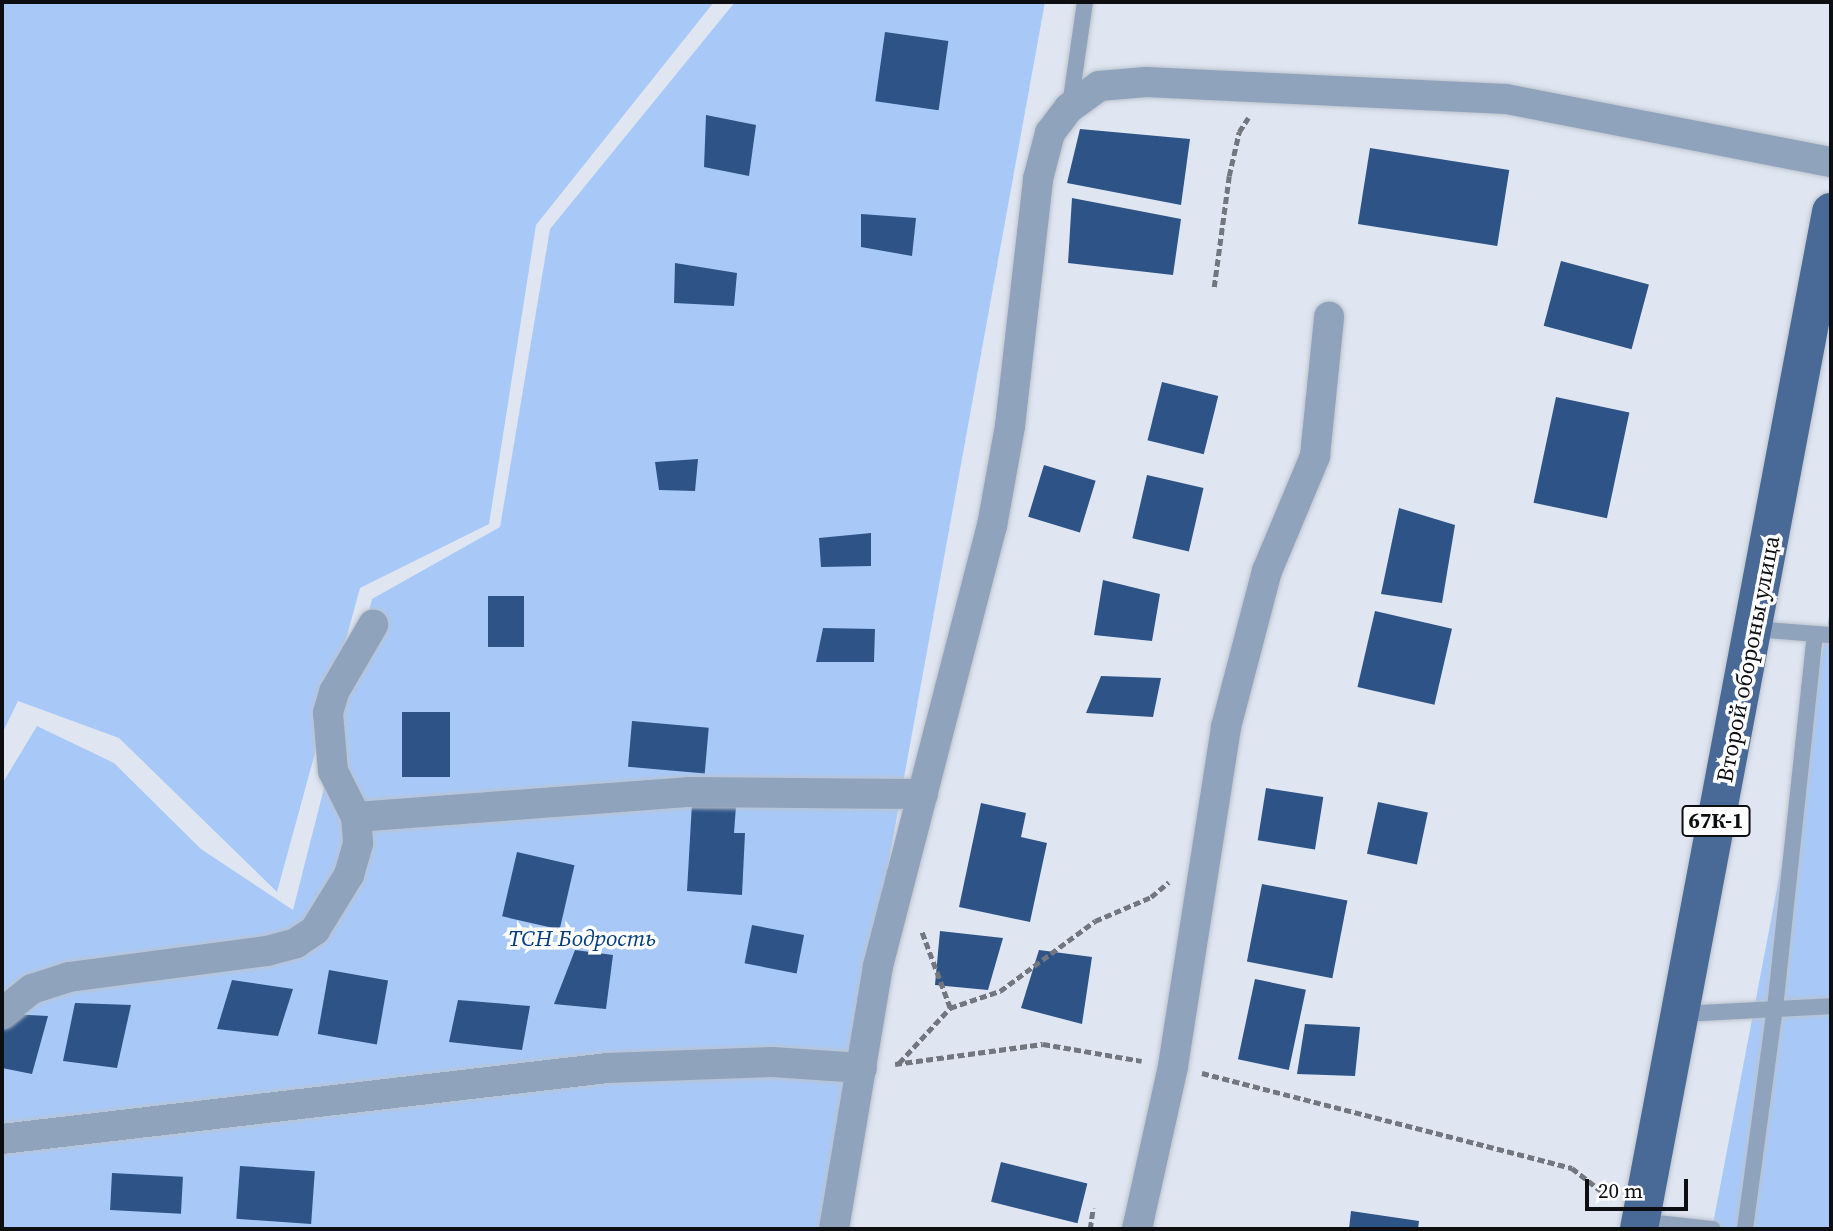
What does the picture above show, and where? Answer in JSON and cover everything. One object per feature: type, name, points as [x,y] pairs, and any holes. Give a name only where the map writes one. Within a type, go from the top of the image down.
[{"type":"main road","name":"Второй обороны улица","points":[[1640,1225],[1678,1014],[1829,233]]},
{"type":"street","points":[[834,1229],[878,965],[992,526],[1010,426],[1038,179],[1050,133],[1069,108],[1099,86],[1146,82],[1506,99],[1831,162]]},
{"type":"street","points":[[1137,1229],[1173,1066],[1226,727],[1267,571],[1315,456],[1329,317]]},
{"type":"street","points":[[2,1013],[32,989],[69,977],[216,959],[296,943],[333,907],[349,875],[358,842],[356,817],[333,771],[328,713],[334,692],[373,625]]},
{"type":"street","points":[[356,817],[690,792],[923,794]]},
{"type":"street","points":[[2,1139],[607,1068],[772,1062],[862,1068]]},
{"type":"lane","points":[[1069,108],[1085,2]]},
{"type":"lane","points":[[1745,1229],[1823,635],[1754,629]]},
{"type":"lane","points":[[1678,1014],[1775,1008],[1807,1010],[1831,1006]]},
{"type":"lane","points":[[1640,1225],[1713,1229]]},
{"type":"path","points":[[1214,287],[1239,132],[1268,88]]},
{"type":"path","points":[[899,1063],[950,1007],[1000,991],[1095,921],[1151,897],[1206,854]]},
{"type":"path","points":[[920,928],[950,1007]]},
{"type":"path","points":[[862,1068],[1043,1044],[1173,1066],[1572,1168],[1640,1225]]},
{"type":"path","points":[[1090,1229],[1093,1208]]},
{"type":"green space","points":[[2,2],[714,2],[536,225],[489,524],[360,588],[277,892],[119,738],[18,701],[2,734]]},
{"type":"green space","name":"ТСН Бодрость","points":[[735,2],[1045,2],[822,1229],[2,1229],[2,784],[37,726],[114,763],[201,849],[293,910],[372,599],[500,527],[550,229]]},
{"type":"green space","points":[[1831,606],[1831,1229],[1712,1229]]},
{"type":"building","points":[[885,32],[948,41],[939,110],[875,101]]},
{"type":"building","points":[[706,115],[756,125],[749,176],[704,167]]},
{"type":"building","points":[[1080,129],[1190,139],[1181,205],[1067,183]]},
{"type":"building","points":[[1370,148],[1509,170],[1497,246],[1358,224]]},
{"type":"building","points":[[1072,198],[1181,219],[1173,275],[1068,263]]},
{"type":"building","points":[[861,214],[916,218],[912,256],[861,247]]},
{"type":"building","points":[[1561,261],[1649,285],[1632,349],[1544,326]]},
{"type":"building","points":[[675,263],[737,273],[734,306],[674,303]]},
{"type":"building","points":[[1162,382],[1218,396],[1204,454],[1147,440]]},
{"type":"building","points":[[1556,397],[1629,413],[1607,518],[1534,503]]},
{"type":"building","points":[[698,459],[695,491],[659,490],[655,462]]},
{"type":"building","points":[[1044,465],[1096,481],[1080,532],[1028,517]]},
{"type":"building","points":[[1147,475],[1204,488],[1189,551],[1132,538]]},
{"type":"building","points":[[1399,508],[1455,525],[1442,603],[1381,594]]},
{"type":"building","points":[[871,533],[871,566],[821,567],[819,538]]},
{"type":"building","points":[[1103,580],[1160,594],[1152,641],[1094,635]]},
{"type":"building","points":[[488,596],[524,596],[524,647],[488,647]]},
{"type":"building","points":[[1375,611],[1452,629],[1434,705],[1357,687]]},
{"type":"building","points":[[823,628],[875,629],[874,662],[816,662]]},
{"type":"building","points":[[1101,676],[1161,678],[1153,717],[1086,713]]},
{"type":"building","points":[[402,712],[450,712],[450,777],[402,777]]},
{"type":"building","points":[[632,721],[709,728],[705,774],[628,767]]},
{"type":"building","points":[[1266,788],[1323,797],[1315,849],[1258,840]]},
{"type":"building","points":[[1378,802],[1428,813],[1417,864],[1367,854]]},
{"type":"building","points":[[692,803],[736,806],[734,833],[745,833],[742,895],[687,891]]},
{"type":"building","points":[[981,803],[1026,813],[1021,837],[1047,843],[1030,922],[959,907]]},
{"type":"building","points":[[517,852],[574,865],[560,930],[502,916]]},
{"type":"building","points":[[1262,884],[1347,901],[1332,978],[1247,962]]},
{"type":"building","points":[[752,925],[804,935],[797,973],[745,963]]},
{"type":"building","points":[[940,931],[1003,938],[988,990],[935,985]]},
{"type":"building","points":[[575,950],[613,955],[606,1009],[554,1004]]},
{"type":"building","points":[[1039,950],[1092,957],[1082,1024],[1021,1008]]},
{"type":"building","points":[[329,970],[388,980],[377,1044],[318,1034]]},
{"type":"building","points":[[1255,979],[1306,990],[1289,1070],[1238,1059]]},
{"type":"building","points":[[232,980],[293,989],[278,1036],[217,1029]]},
{"type":"building","points":[[458,1000],[530,1006],[522,1050],[449,1042]]},
{"type":"building","points":[[75,1003],[131,1005],[117,1068],[63,1061]]},
{"type":"building","points":[[10,1014],[48,1016],[32,1074],[2,1068],[2,1031]]},
{"type":"building","points":[[1305,1024],[1360,1027],[1355,1076],[1297,1074]]},
{"type":"building","points":[[1001,1162],[1087,1184],[1077,1223],[991,1202]]},
{"type":"building","points":[[240,1166],[315,1171],[311,1224],[236,1219]]},
{"type":"building","points":[[112,1173],[183,1177],[181,1214],[110,1210]]},
{"type":"building","points":[[1351,1211],[1419,1221],[1418,1229],[1349,1229]]}]
